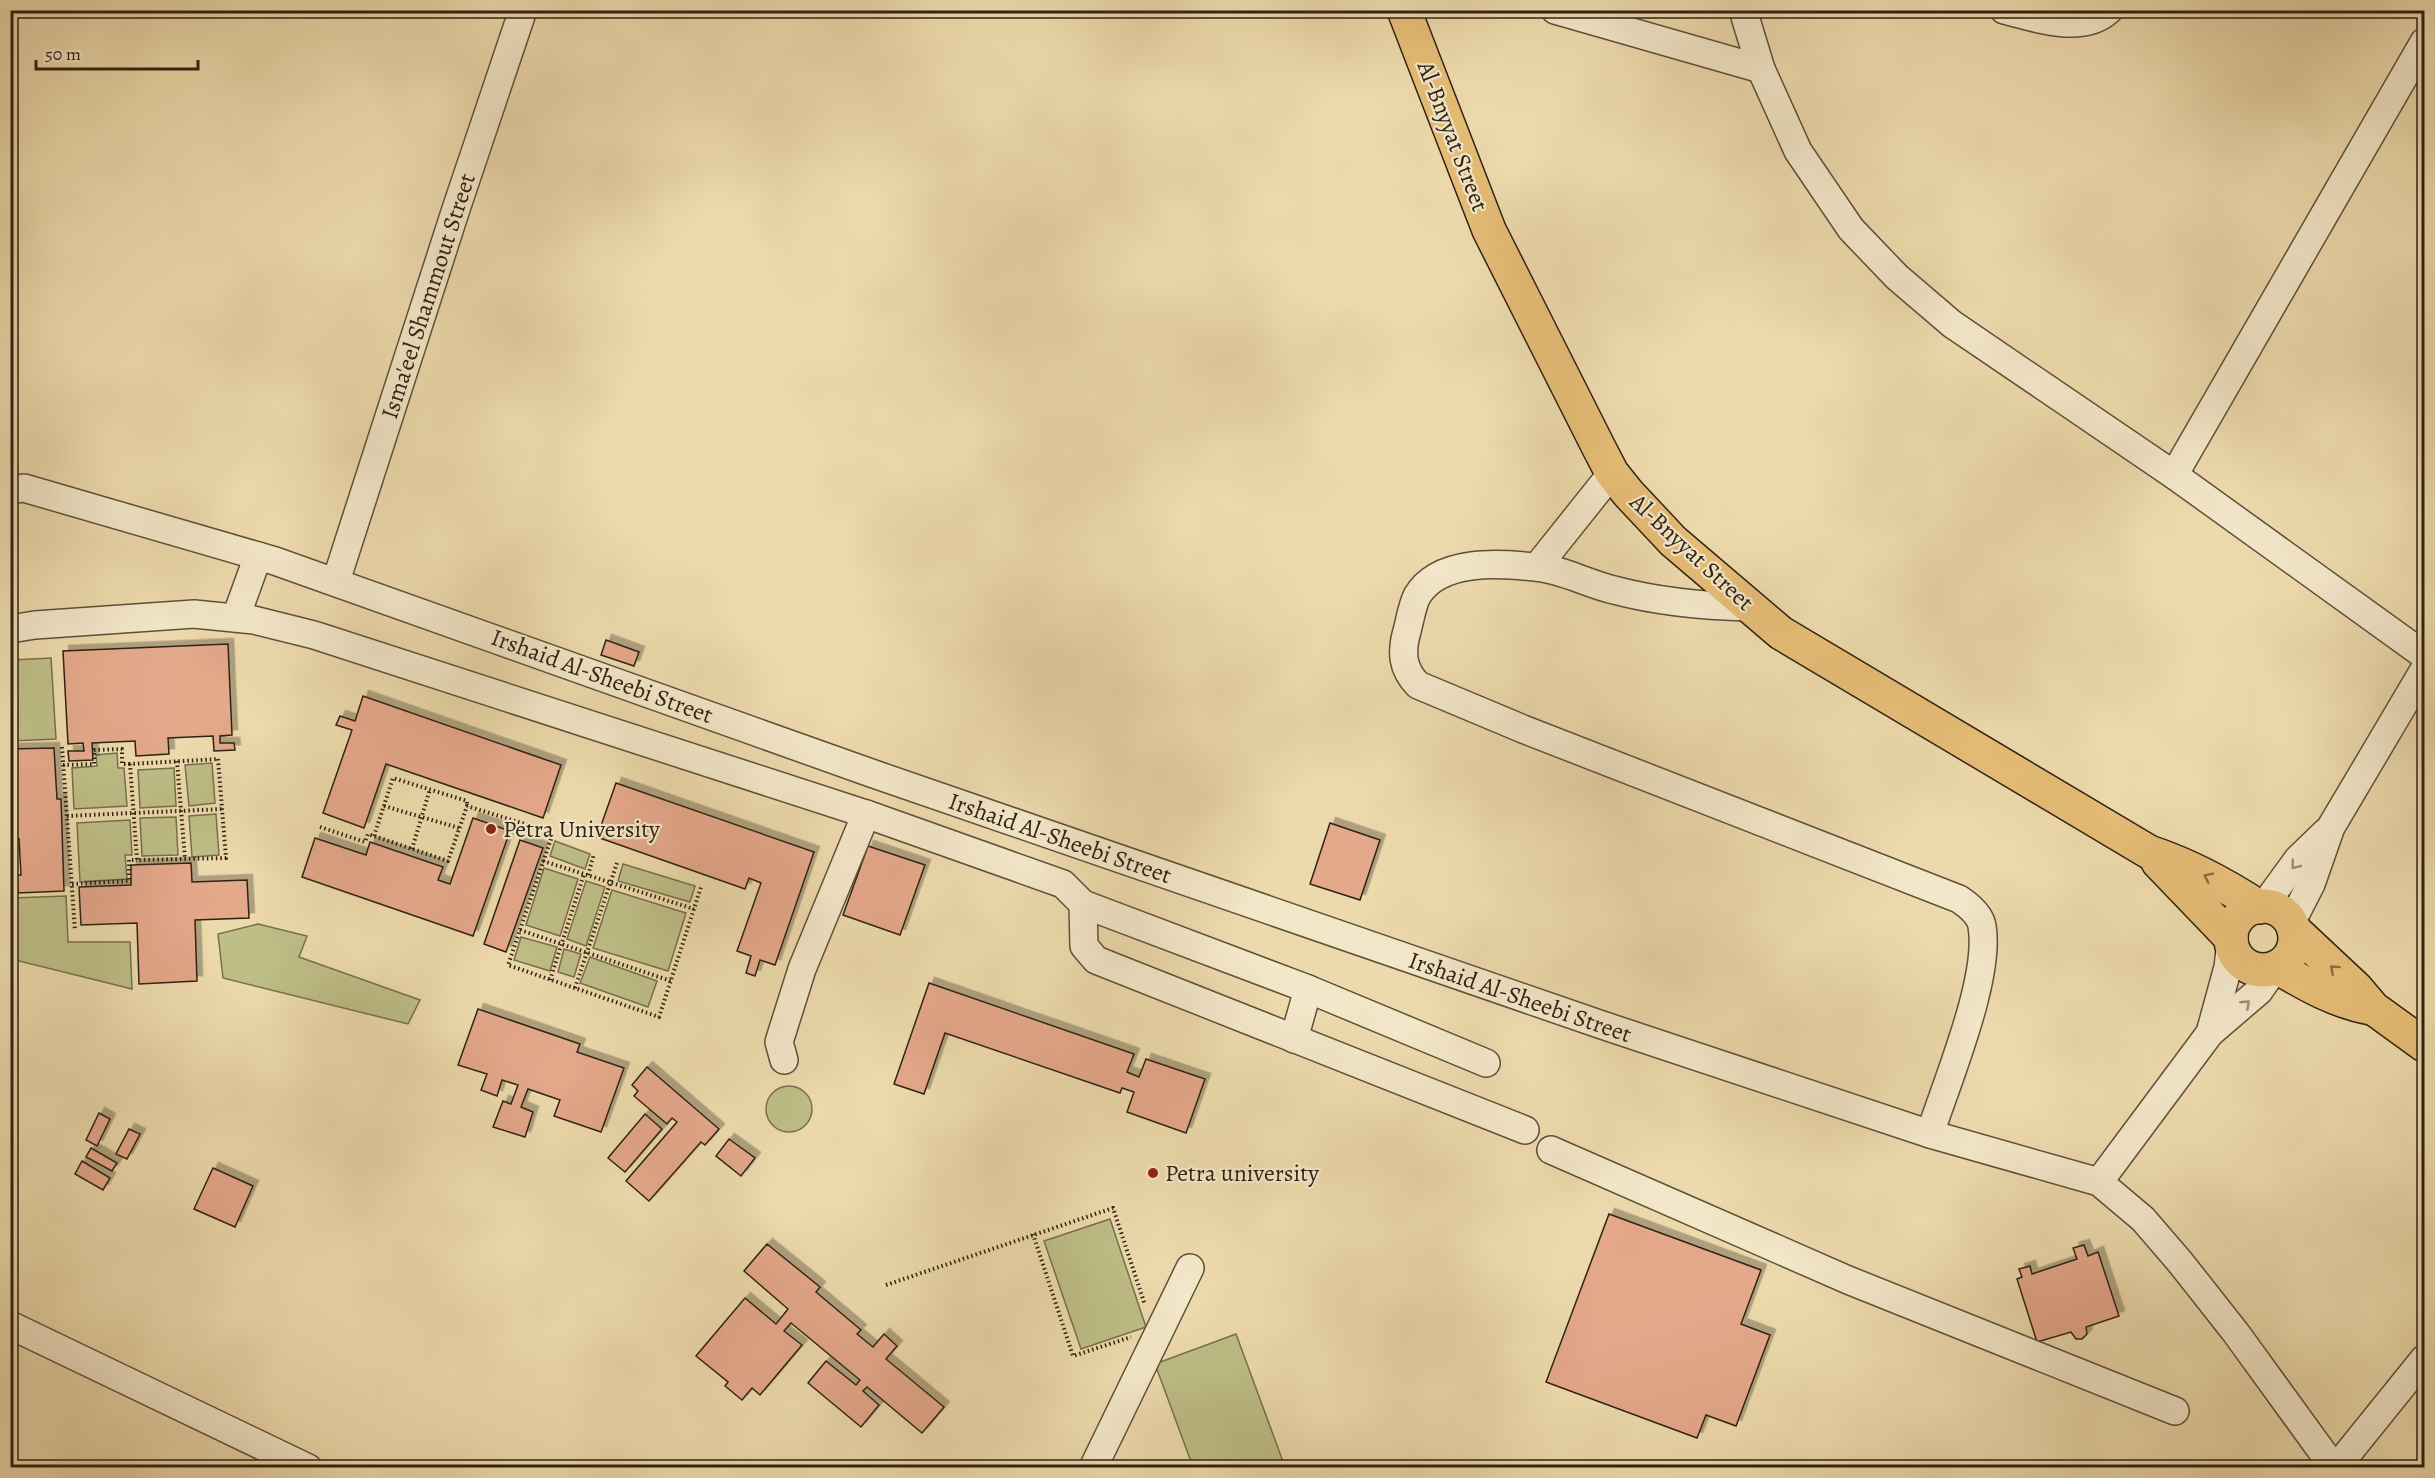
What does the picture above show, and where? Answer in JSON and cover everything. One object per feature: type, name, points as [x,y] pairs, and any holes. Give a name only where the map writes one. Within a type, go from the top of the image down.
[{"type":"main road","name":"Al-Bnyyat Street","points":[[1404,10],[1490,230],[1515,285],[1612,473],[1673,541],[1781,633],[2149,852],[2173,860],[2223,884],[2261,906]]},
{"type":"main road","name":"Al-Bnyyat Street","points":[[2149,852],[2231,940]]},
{"type":"main road","points":[[2293,926],[2295,944],[2289,958],[2276,968],[2261,970],[2248,966],[2237,957],[2231,940],[2233,927],[2239,917],[2248,910],[2261,906],[2274,908],[2284,914],[2373,1008],[2424,1045]]},
{"type":"main road","points":[[2276,968],[2341,1000],[2373,1008]]},
{"type":"street","name":"Isma'eel Shammout Street","points":[[336,581],[523,10]]},
{"type":"street","points":[[1555,10],[1761,69]]},
{"type":"street","points":[[1743,10],[1761,69],[1798,151],[1851,230],[1897,277],[1952,324],[2174,475],[2424,655]]},
{"type":"street","points":[[2004,10],[2035,18],[2084,23],[2101,18],[2109,10]]},
{"type":"street","points":[[2174,475],[2424,42]]},
{"type":"street","points":[[1537,567],[1612,473]]},
{"type":"street","name":"Irshaid Al-Sheebi Street","points":[[15,484],[267,558],[336,581],[882,777],[1602,1025],[1930,1134],[2099,1182]]},
{"type":"street","points":[[245,619],[267,558]]},
{"type":"street","points":[[1749,607],[1698,606],[1657,600],[1612,590],[1537,567],[1484,565],[1464,568],[1442,574],[1424,587],[1416,598],[1403,646],[1404,663],[1409,676],[1418,685],[1959,899],[1972,908],[1982,924],[1982,953],[1975,993],[1930,1134]]},
{"type":"street","points":[[10,629],[173,614],[245,619],[325,639],[866,814],[1063,884],[1083,904],[1308,989],[1486,1063]]},
{"type":"street","points":[[2261,906],[2298,859],[2331,827],[2416,702],[2424,670]]},
{"type":"street","points":[[784,1060],[779,1042],[802,969],[866,814]]},
{"type":"street","points":[[2293,926],[2331,827]]},
{"type":"street","points":[[1083,904],[1084,946],[1096,960],[1525,1130]]},
{"type":"street","points":[[2210,1033],[2228,967],[2231,940]]},
{"type":"street","points":[[2276,968],[2266,984],[2248,1003],[2210,1033],[2099,1182],[2143,1219],[2180,1262],[2236,1333],[2335,1467],[2424,1359]]},
{"type":"street","points":[[1294,1039],[1308,989]]},
{"type":"street","points":[[1551,1150],[1848,1280],[2175,1411]]},
{"type":"street","points":[[1094,1467],[1190,1268]]},
{"type":"street","points":[[10,1325],[308,1467]]},
{"type":"path","points":[[62,747],[75,930]]},
{"type":"path","points":[[63,765],[94,764],[94,750],[122,749],[122,764],[218,759],[226,858],[129,860],[129,881],[72,884]]},
{"type":"path","points":[[177,761],[184,859]]},
{"type":"path","points":[[130,764],[138,860]]},
{"type":"path","points":[[320,827],[365,842],[368,834],[448,861],[467,801],[393,778],[374,836]]},
{"type":"path","points":[[412,849],[430,789]]},
{"type":"path","points":[[384,806],[459,828]]},
{"type":"path","points":[[467,806],[547,831],[552,836],[508,965],[550,980],[659,1017],[701,887]]},
{"type":"path","points":[[67,816],[222,809]]},
{"type":"path","points":[[550,980],[594,854]]},
{"type":"path","points":[[543,861],[694,909]]},
{"type":"path","points":[[575,988],[617,863]]},
{"type":"path","points":[[520,930],[670,981]]},
{"type":"path","points":[[886,1285],[1113,1208],[1146,1308]]},
{"type":"path","points":[[1033,1234],[1073,1356],[1133,1337]]},
{"type":"green space","points":[[51,658],[56,739],[11,741],[11,660]]},
{"type":"green space","points":[[117,753],[118,768],[124,768],[127,806],[74,809],[72,768],[97,766],[96,755]]},
{"type":"green space","points":[[212,763],[215,803],[189,806],[185,765]]},
{"type":"green space","points":[[174,768],[176,806],[140,808],[138,770]]},
{"type":"green space","points":[[216,814],[219,855],[192,857],[189,816]]},
{"type":"green space","points":[[176,817],[178,855],[142,856],[140,818]]},
{"type":"green space","points":[[130,820],[132,855],[125,855],[127,879],[80,882],[77,823]]},
{"type":"green space","points":[[555,841],[590,854],[585,869],[550,856]]},
{"type":"green space","points":[[623,864],[695,886],[690,902],[618,881]]},
{"type":"green space","points":[[10,866],[12,898],[66,896],[68,942],[130,942],[132,989],[11,959]]},
{"type":"green space","points":[[544,868],[578,879],[560,936],[526,925]]},
{"type":"green space","points":[[586,881],[605,887],[586,946],[567,939]]},
{"type":"green space","points":[[612,890],[686,913],[668,971],[593,948]]},
{"type":"green space","points":[[258,924],[307,936],[299,957],[420,1000],[408,1024],[223,978],[218,934]]},
{"type":"green space","points":[[521,937],[557,947],[550,971],[514,960]]},
{"type":"green space","points":[[564,949],[581,954],[574,977],[558,972]]},
{"type":"green space","points":[[590,957],[657,981],[648,1007],[580,983]]},
{"type":"green space","points":[[789,1086],[805,1093],[812,1109],[805,1125],[789,1132],[773,1125],[766,1109],[773,1093]]},
{"type":"green space","points":[[1110,1219],[1146,1327],[1081,1349],[1044,1241]]},
{"type":"green space","points":[[1236,1334],[1285,1467],[1193,1467],[1155,1364]]},
{"type":"building","points":[[606,640],[639,652],[634,666],[601,655]]},
{"type":"building","points":[[228,644],[232,735],[220,736],[220,743],[234,743],[235,750],[214,751],[213,736],[168,738],[169,754],[136,756],[135,741],[92,743],[93,760],[69,761],[68,751],[84,751],[83,743],[68,744],[63,651]]},
{"type":"building","points":[[363,696],[561,765],[543,818],[386,764],[364,828],[323,813],[352,730],[336,725],[340,716],[355,721]]},
{"type":"building","points":[[54,748],[57,799],[61,799],[64,891],[18,893],[17,875],[21,875],[19,839],[14,840],[13,804],[17,804],[16,768],[10,768],[10,749]]},
{"type":"building","points":[[616,783],[814,852],[775,965],[760,960],[755,976],[746,973],[751,956],[737,951],[761,883],[749,878],[745,889],[597,837]]},
{"type":"building","points":[[473,818],[510,831],[473,936],[302,877],[315,838],[366,855],[370,842],[443,867],[438,880],[450,884]]},
{"type":"building","points":[[1330,823],[1380,840],[1360,900],[1310,884]]},
{"type":"building","points":[[520,840],[543,848],[506,952],[484,944]]},
{"type":"building","points":[[868,846],[925,865],[900,935],[843,915]]},
{"type":"building","points":[[191,863],[192,882],[247,880],[249,918],[195,920],[197,981],[139,984],[137,923],[81,925],[79,887],[131,885],[131,865]]},
{"type":"building","points":[[929,983],[1134,1054],[1127,1072],[1139,1077],[1146,1059],[1205,1079],[1186,1133],[1127,1112],[1134,1092],[1122,1088],[1120,1093],[945,1033],[924,1094],[894,1084]]},
{"type":"building","points":[[478,1009],[580,1044],[577,1052],[624,1068],[601,1132],[554,1116],[560,1100],[528,1089],[521,1107],[533,1112],[525,1137],[493,1127],[503,1101],[511,1104],[518,1085],[502,1080],[497,1096],[481,1090],[487,1074],[458,1065]]},
{"type":"building","points":[[647,1067],[719,1129],[705,1145],[701,1142],[649,1201],[626,1181],[677,1122],[672,1118],[667,1124],[634,1096],[638,1091],[632,1085]]},
{"type":"building","points":[[99,1113],[110,1119],[97,1146],[86,1140]]},
{"type":"building","points":[[645,1114],[662,1129],[625,1172],[608,1158]]},
{"type":"building","points":[[129,1129],[140,1134],[127,1159],[116,1154]]},
{"type":"building","points":[[729,1139],[755,1158],[741,1176],[716,1156]]},
{"type":"building","points":[[91,1148],[117,1163],[112,1171],[86,1157]]},
{"type":"building","points":[[82,1161],[110,1178],[103,1190],[75,1174]]},
{"type":"building","points":[[213,1168],[253,1186],[235,1227],[194,1209]]},
{"type":"building","points":[[1609,1214],[1761,1270],[1741,1324],[1770,1335],[1736,1426],[1706,1415],[1697,1438],[1546,1382]]},
{"type":"building","points":[[767,1244],[820,1287],[816,1292],[861,1330],[857,1334],[873,1347],[884,1334],[897,1346],[886,1359],[944,1407],[922,1433],[867,1387],[863,1391],[879,1405],[861,1427],[808,1383],[826,1361],[856,1385],[860,1380],[791,1323],[784,1331],[802,1345],[760,1395],[752,1388],[742,1400],[725,1386],[728,1382],[696,1356],[745,1298],[776,1324],[788,1309],[744,1271]]},
{"type":"building","points":[[2084,1245],[2088,1256],[2098,1252],[2119,1316],[2086,1327],[2087,1334],[2082,1339],[2076,1339],[2071,1332],[2037,1342],[2017,1279],[2022,1277],[2019,1269],[2030,1266],[2032,1274],[2077,1259],[2073,1248]]},
{"type":"place","name":"Petra University","points":[[491,829]]},
{"type":"place","name":"Petra university","points":[[1153,1173]]}]
